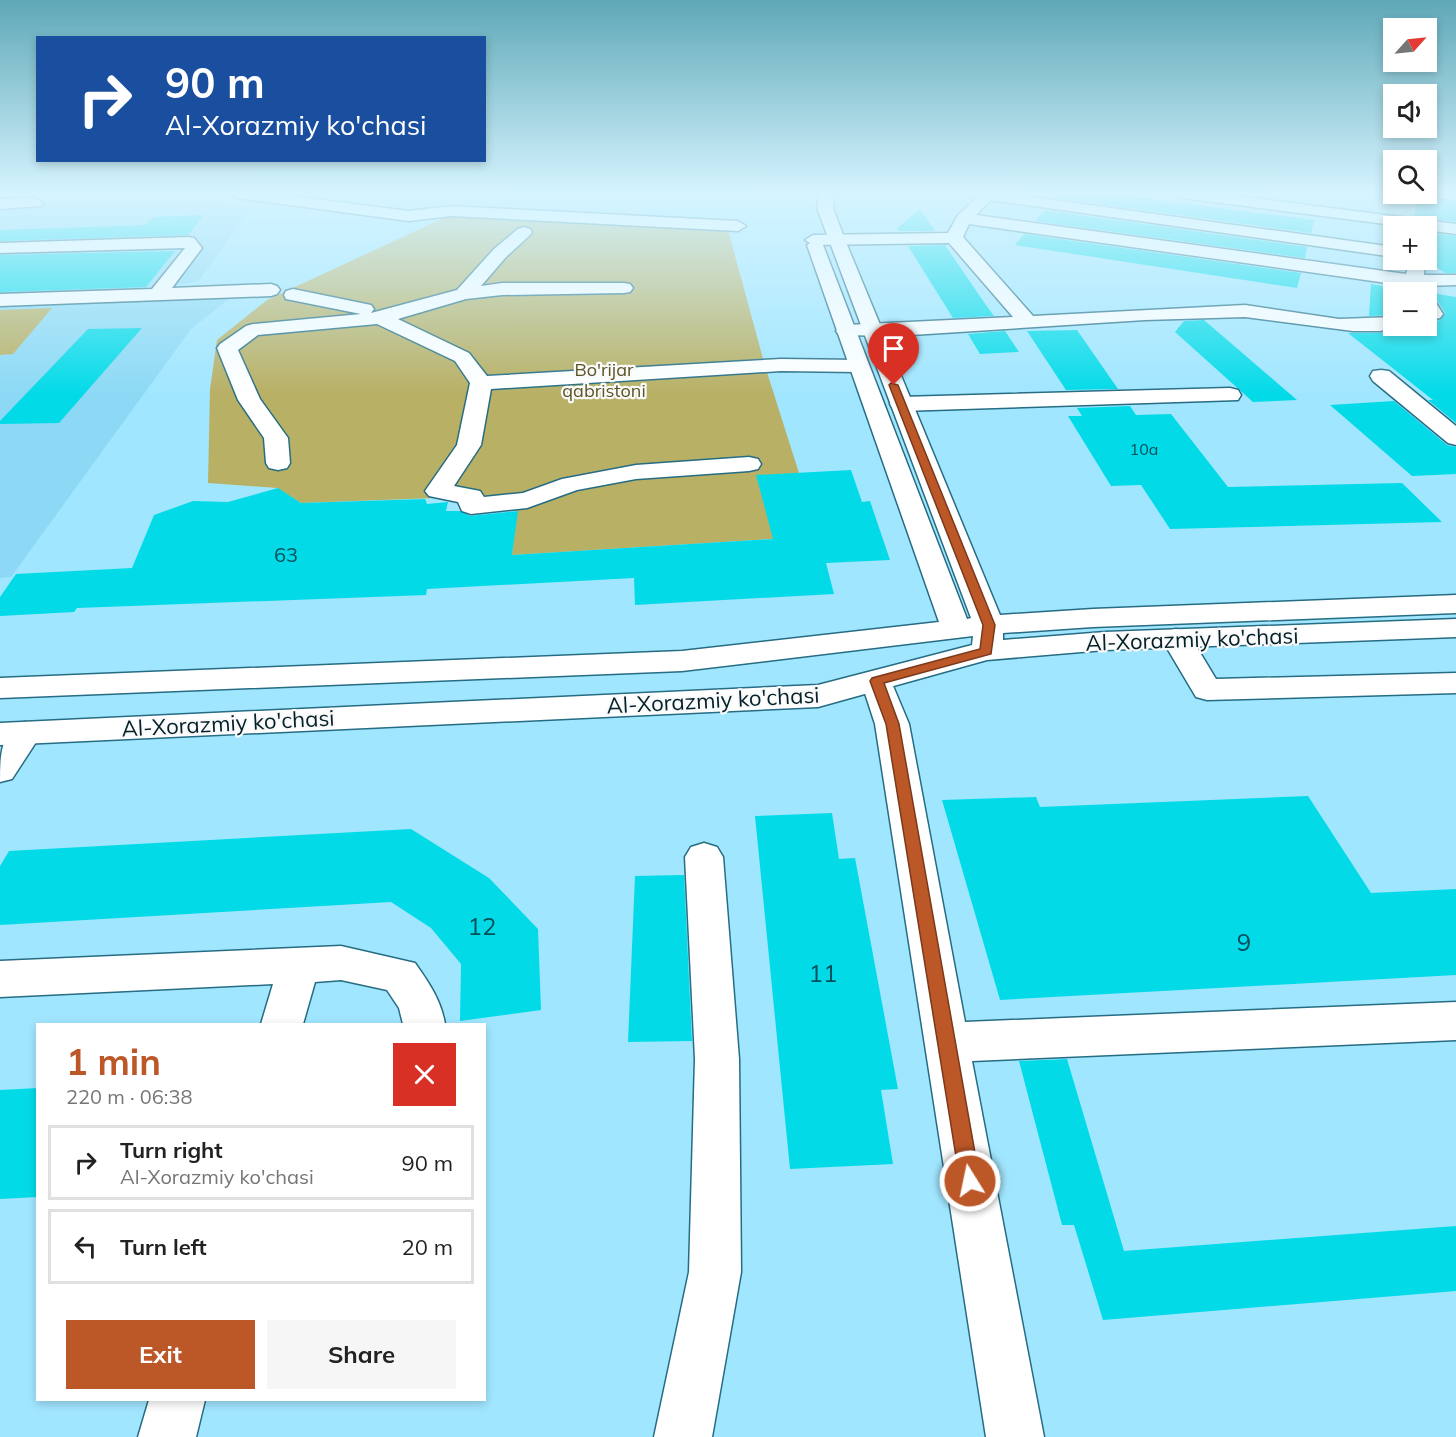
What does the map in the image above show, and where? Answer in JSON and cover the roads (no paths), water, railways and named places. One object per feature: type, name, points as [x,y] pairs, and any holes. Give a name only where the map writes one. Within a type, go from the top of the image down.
[{"type":"main road","points":[[158,294],[185,260]]},
{"type":"main road","points":[[464,294],[494,260]]},
{"type":"main road","points":[[821,260],[956,629],[988,638]]},
{"type":"main road","points":[[845,260],[988,638]]},
{"type":"main road","points":[[974,260],[1027,321]]},
{"type":"main road","points":[[1264,260],[1390,282]]},
{"type":"main road","points":[[1437,283],[1456,280]]},
{"type":"main road","points":[[278,463],[276,438],[249,400],[227,348],[253,330],[380,318],[464,294],[502,289],[624,288]]},
{"type":"main road","points":[[0,300],[271,290]]},
{"type":"main road","points":[[293,295],[378,312],[380,318],[462,357],[481,383],[469,446],[438,491],[471,496],[471,506],[527,500],[571,484],[636,472],[749,464]]},
{"type":"main road","points":[[846,331],[1248,311],[1323,323],[1383,325]]},
{"type":"main road","points":[[481,383],[782,365],[859,366]]},
{"type":"main road","points":[[1381,376],[1456,438]]},
{"type":"main road","points":[[901,404],[1230,395]]},
{"type":"main road","name":"Al-Xorazmiy ko'chasi","points":[[12,733],[818,696],[877,681],[988,638],[1105,618],[1456,604]]},
{"type":"main road","name":"Al-Xorazmiy ko'chasi","points":[[988,638],[1105,641],[1456,628]]},
{"type":"main road","name":"Al-Xorazmiy ko'chasi","points":[[0,688],[682,661],[956,629]]},
{"type":"main road","points":[[1176,638],[1207,690],[1456,683]]},
{"type":"main road","points":[[877,681],[892,724],[1015,1437]]},
{"type":"main road","points":[[0,770],[12,733]]},
{"type":"main road","points":[[683,1437],[715,1272],[717,1059],[704,857]]},
{"type":"main road","points":[[0,979],[340,963],[400,975],[418,1003],[424,1023]]},
{"type":"main road","points":[[282,1023],[299,965]]},
{"type":"main road","points":[[946,1042],[1456,1021]]},
{"type":"main road","points":[[167,1437],[177,1401]]},
{"type":"park label","name":"Bo'rijar qabristoni","points":[[604,380]]}]
